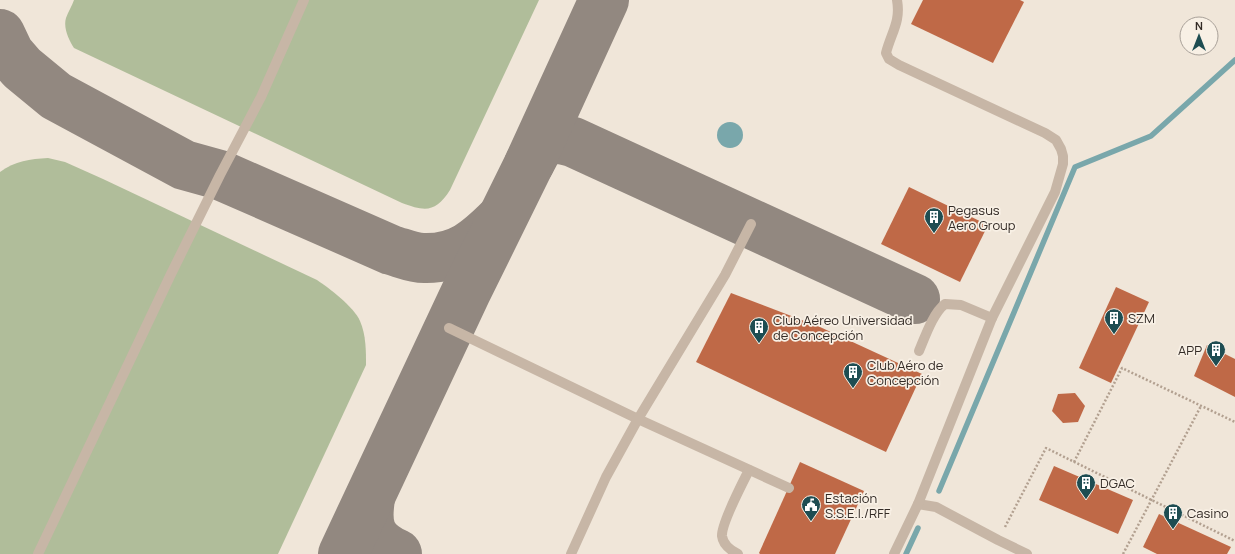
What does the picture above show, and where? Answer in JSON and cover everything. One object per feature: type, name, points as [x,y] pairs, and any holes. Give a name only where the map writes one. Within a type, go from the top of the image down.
[{"type":"lane","points":[[38,554],[164,288],[220,175],[261,97],[304,0]]},
{"type":"lane","points":[[894,554],[918,504],[992,318],[1055,192],[1063,164],[1061,149],[1056,140],[1045,133],[889,59],[886,53],[897,23],[897,0]]},
{"type":"lane","points":[[571,554],[606,476],[638,419],[725,275],[751,224]]},
{"type":"lane","points":[[919,350],[936,314],[945,304],[961,305],[992,318]]},
{"type":"lane","points":[[450,328],[638,419],[789,488]]},
{"type":"lane","points":[[738,554],[726,546],[722,534],[736,497],[749,470]]},
{"type":"lane","points":[[918,504],[936,508],[1027,554]]},
{"type":"path","points":[[1074,462],[1122,368],[1235,422]]},
{"type":"path","points":[[1123,554],[1201,405]]},
{"type":"path","points":[[998,540],[1046,448],[1235,541]]},
{"type":"green space","points":[[74,0],[539,0],[450,190],[440,203],[424,209],[402,203],[74,48],[67,34],[65,22]]},
{"type":"green space","points":[[48,158],[65,162],[103,179],[317,280],[341,298],[360,321],[365,337],[366,365],[278,554],[0,554],[0,172],[11,165],[23,161]]},
{"type":"water","points":[[730,122],[739,126],[743,135],[739,144],[730,148],[721,144],[717,135],[721,126]]},
{"type":"building","points":[[923,0],[1020,0],[1024,2],[993,63],[911,24]]},
{"type":"building","name":"Pegasus Aero Group","points":[[909,187],[988,225],[960,282],[881,244]]},
{"type":"building","name":"SZM","points":[[1116,287],[1149,302],[1111,383],[1079,368]]},
{"type":"building","points":[[731,293],[820,327],[922,374],[886,452],[696,362]]},
{"type":"building","name":"APP","points":[[1207,345],[1235,359],[1235,397],[1194,376]]},
{"type":"building","points":[[1075,393],[1085,406],[1078,422],[1063,423],[1052,411],[1058,394]]},
{"type":"building","name":"Estación S.S.E.I./RFF","points":[[800,462],[864,491],[835,554],[760,554],[759,553]]},
{"type":"building","name":"DGAC","points":[[1054,466],[1133,500],[1118,534],[1039,500]]},
{"type":"building","name":"Casino","points":[[1159,514],[1231,547],[1227,554],[1157,554],[1143,547]]},
{"type":"waterway","points":[[939,491],[1075,167],[1151,136],[1235,60]]},
{"type":"waterway","points":[[906,554],[918,528]]},
{"type":"taxiway","points":[[343,554],[466,292],[529,164],[604,0]]},
{"type":"taxiway","points":[[0,34],[9,53],[22,68],[56,96],[184,165],[220,175],[391,250],[420,258],[448,256],[467,248],[476,242],[501,219]]},
{"type":"taxiway","points":[[529,164],[539,146],[545,140],[553,138],[573,142],[915,299]]},
{"type":"taxiway","points":[[370,498],[369,525],[372,532],[380,544],[397,554]]},
{"type":"place","name":"Pegasus Aero Group","points":[[934,234]]},
{"type":"place","name":"SZM","points":[[1114,335]]},
{"type":"place","name":"Club Aéreo Universidad de Concepción","points":[[759,344]]},
{"type":"place","name":"APP","points":[[1216,367]]},
{"type":"place","name":"Club Aéro de Concepción","points":[[853,389]]},
{"type":"place","name":"DGAC","points":[[1086,500]]},
{"type":"place","name":"Estación S.S.E.I./RFF","points":[[811,522]]},
{"type":"place","name":"Casino","points":[[1173,530]]}]
